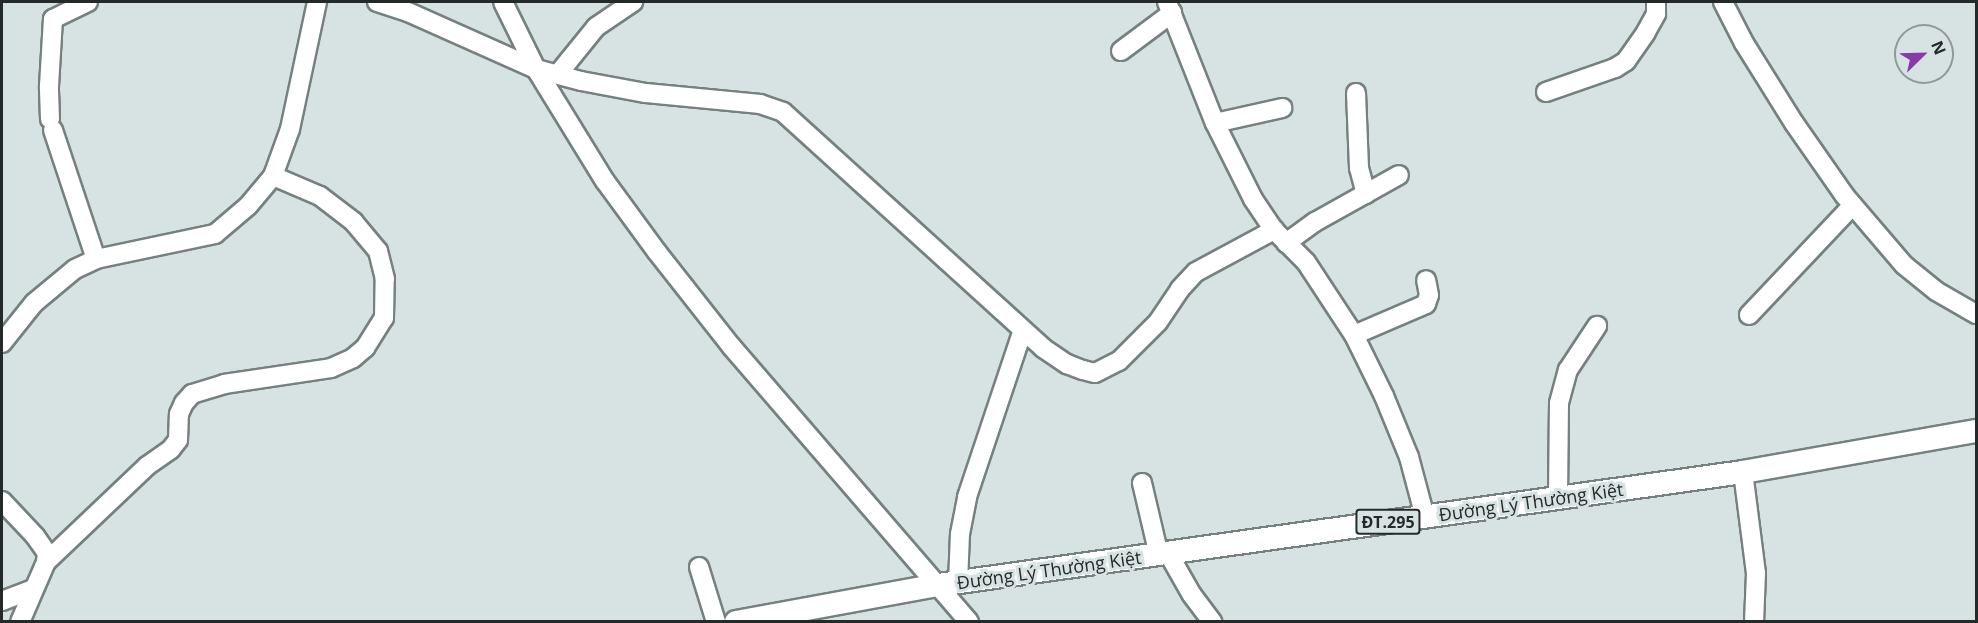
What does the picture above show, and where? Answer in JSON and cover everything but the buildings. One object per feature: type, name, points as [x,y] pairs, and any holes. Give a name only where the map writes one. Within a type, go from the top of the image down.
[{"type":"main road","name":"Đường Lý Thường Kiệt","points":[[735,621],[948,584],[1743,472],[1977,431]]},
{"type":"street","points":[[88,2],[53,19],[49,86],[52,124],[96,259]]},
{"type":"street","points":[[2,343],[34,303],[75,269],[96,259],[215,234],[248,206],[273,176],[290,129],[317,2]]},
{"type":"street","points":[[377,2],[408,12],[536,69],[581,81],[646,93],[760,104],[783,112],[1043,348],[1067,364],[1095,373],[1108,369],[1119,361],[1158,322],[1180,289],[1196,272],[1315,222],[1399,175]]},
{"type":"street","points":[[503,2],[536,69],[605,181],[676,277],[730,346],[948,584],[969,621]]},
{"type":"street","points":[[558,74],[596,27],[633,2]]},
{"type":"street","points":[[1546,92],[1615,68],[1626,61],[1656,14],[1656,2]]},
{"type":"street","points":[[1723,2],[1744,43],[1794,123],[1853,205],[1904,265],[1936,291],[1977,314]]},
{"type":"street","points":[[1121,51],[1169,7],[1215,123],[1253,199],[1280,236],[1306,262],[1354,335],[1384,396],[1409,457],[1425,517]]},
{"type":"street","points":[[1356,93],[1359,168],[1366,194]]},
{"type":"street","points":[[1215,123],[1282,108]]},
{"type":"street","points":[[46,562],[139,474],[171,449],[178,440],[179,414],[184,403],[192,394],[224,384],[331,368],[353,358],[365,348],[384,318],[385,279],[378,251],[354,222],[320,196],[273,176]]},
{"type":"street","points":[[1749,315],[1853,205]]},
{"type":"street","points":[[1354,335],[1426,304],[1429,295],[1426,280]]},
{"type":"street","points":[[1558,498],[1559,403],[1568,370],[1597,326]]},
{"type":"street","points":[[948,584],[967,497],[1023,330]]},
{"type":"street","points":[[1743,472],[1756,573],[1754,621]]},
{"type":"street","points":[[1142,483],[1157,548],[1165,553],[1212,621]]},
{"type":"street","points":[[2,501],[43,545],[47,553],[46,562],[20,621]]},
{"type":"street","points":[[699,567],[716,621]]},
{"type":"street","points":[[2,601],[33,589]]}]
